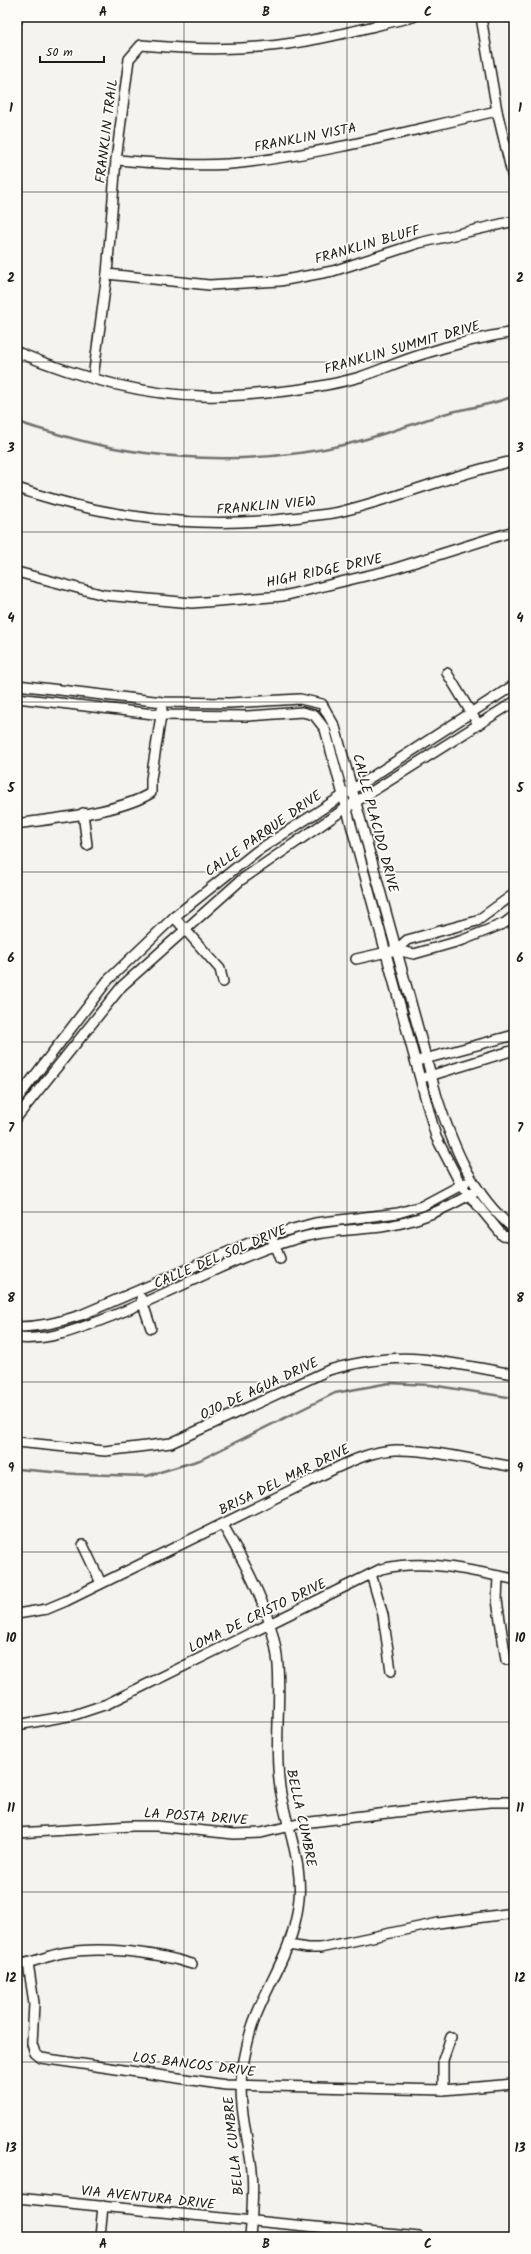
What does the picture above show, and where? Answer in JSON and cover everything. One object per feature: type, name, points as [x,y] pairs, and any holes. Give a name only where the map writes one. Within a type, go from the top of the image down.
[{"type":"street","name":"FRANKLIN TRAIL","points":[[93,378],[107,274],[116,160],[129,59],[141,46],[199,50],[233,49],[299,42],[414,17]]},
{"type":"street","points":[[482,17],[497,111],[514,182]]},
{"type":"street","name":"FRANKLIN VISTA","points":[[116,160],[183,165],[248,162],[310,152],[497,111]]},
{"type":"street","name":"FRANKLIN BLUFF","points":[[107,274],[209,285],[280,281],[333,271],[419,243],[514,221]]},
{"type":"street","name":"FRANKLIN SUMMIT DRIVE","points":[[17,352],[93,378],[144,390],[201,396],[265,393],[314,387],[360,377],[419,355],[471,339],[514,332]]},
{"type":"street","name":"FRANKLIN VIEW","points":[[17,488],[54,501],[114,514],[216,524],[282,520],[341,512],[414,492],[476,469],[514,461]]},
{"type":"street","name":"HIGH RIDGE DRIVE","points":[[17,572],[104,595],[192,603],[283,596],[390,570],[514,531]]},
{"type":"street","points":[[447,673],[478,724]]},
{"type":"street","points":[[17,685],[163,702],[229,702],[300,699],[322,704],[314,715],[302,712],[248,716],[162,715],[17,698]]},
{"type":"street","name":"CALLE PARQUE DRIVE","points":[[17,1099],[80,1014],[108,980],[174,917],[257,851],[352,789],[394,764],[470,712],[514,685]]},
{"type":"street","points":[[40,701],[42,688]]},
{"type":"street","points":[[17,824],[83,813],[138,801],[151,793],[151,779],[163,702]]},
{"type":"street","name":"CALLE PARQUE DRIVE","points":[[17,1117],[122,986],[241,880],[346,808],[514,702]]},
{"type":"street","name":"CALLE PLACIDO DRIVE","points":[[322,704],[335,726],[426,1058],[452,1141],[471,1179],[504,1221],[514,1229]]},
{"type":"street","name":"CALLE PLACIDO DRIVE","points":[[314,715],[325,729],[418,1078],[436,1137],[461,1185],[503,1236],[514,1238]]},
{"type":"street","points":[[394,764],[400,774]]},
{"type":"street","points":[[83,813],[87,845]]},
{"type":"street","points":[[257,851],[264,864]]},
{"type":"street","points":[[362,868],[372,864]]},
{"type":"street","points":[[396,950],[407,940],[477,921],[514,894]]},
{"type":"street","points":[[356,959],[396,950],[414,954],[463,940],[505,923],[514,916]]},
{"type":"street","points":[[174,917],[186,928],[220,969],[223,982]]},
{"type":"street","points":[[80,1014],[92,1024]]},
{"type":"street","points":[[414,1062],[514,1034]]},
{"type":"street","points":[[418,1078],[514,1050]]},
{"type":"street","name":"CALLE DEL SOL DRIVE","points":[[17,1327],[35,1327],[59,1322],[138,1291],[271,1235],[315,1224],[398,1213],[422,1206],[471,1179]]},
{"type":"street","name":"CALLE DEL SOL DRIVE","points":[[17,1338],[32,1339],[55,1336],[144,1303],[275,1246],[310,1235],[416,1220],[448,1208],[479,1189]]},
{"type":"street","points":[[358,1219],[358,1229]]},
{"type":"street","points":[[271,1235],[280,1259]]},
{"type":"street","points":[[138,1291],[144,1303],[152,1328]]},
{"type":"street","name":"OJO DE AGUA DRIVE","points":[[17,1442],[105,1451],[172,1443],[328,1370],[356,1363],[385,1359],[419,1358],[514,1374]]},
{"type":"street","name":"BRISA DEL MAR DRIVE","points":[[17,1614],[56,1606],[351,1461],[381,1452],[396,1450],[415,1451],[514,1467]]},
{"type":"street","name":"BELLA CUMBRE","points":[[223,1525],[247,1572],[270,1624],[278,1670],[277,1768],[300,1874],[299,1906],[289,1945],[254,2020],[245,2053],[241,2086],[242,2115],[252,2171],[250,2237]]},
{"type":"street","points":[[83,1544],[101,1583]]},
{"type":"street","name":"LOMA DE CRISTO DRIVE","points":[[17,1725],[60,1718],[107,1704],[370,1574],[396,1566],[414,1564],[514,1579]]},
{"type":"street","points":[[370,1574],[384,1621],[391,1671]]},
{"type":"street","points":[[498,1576],[497,1600],[506,1660]]},
{"type":"street","name":"LA POSTA DRIVE","points":[[17,1832],[132,1826],[243,1834],[261,1833],[302,1823],[456,1805],[514,1802]]},
{"type":"street","points":[[289,1945],[307,1948],[320,1948],[438,1923],[514,1913]]},
{"type":"street","points":[[17,1964],[28,1963],[62,1953],[101,1951],[164,1956],[192,1964]]},
{"type":"street","name":"LOS BANCOS DRIVE","points":[[28,1963],[34,2003],[32,2044],[33,2050],[38,2056],[198,2082],[241,2086],[443,2090],[514,2084]]},
{"type":"street","points":[[443,2090],[443,2060],[451,2037]]},
{"type":"street","name":"VIA AVENTURA DRIVE","points":[[17,2198],[419,2237]]},
{"type":"street","points":[[100,2237],[103,2206]]},
{"type":"waterway","points":[[17,421],[92,443],[128,450],[202,458],[239,458],[276,456],[348,444],[444,414],[488,404],[514,396]]},
{"type":"waterway","points":[[17,1469],[76,1474],[147,1476],[200,1460],[335,1393],[389,1383],[431,1385],[514,1398]]}]
